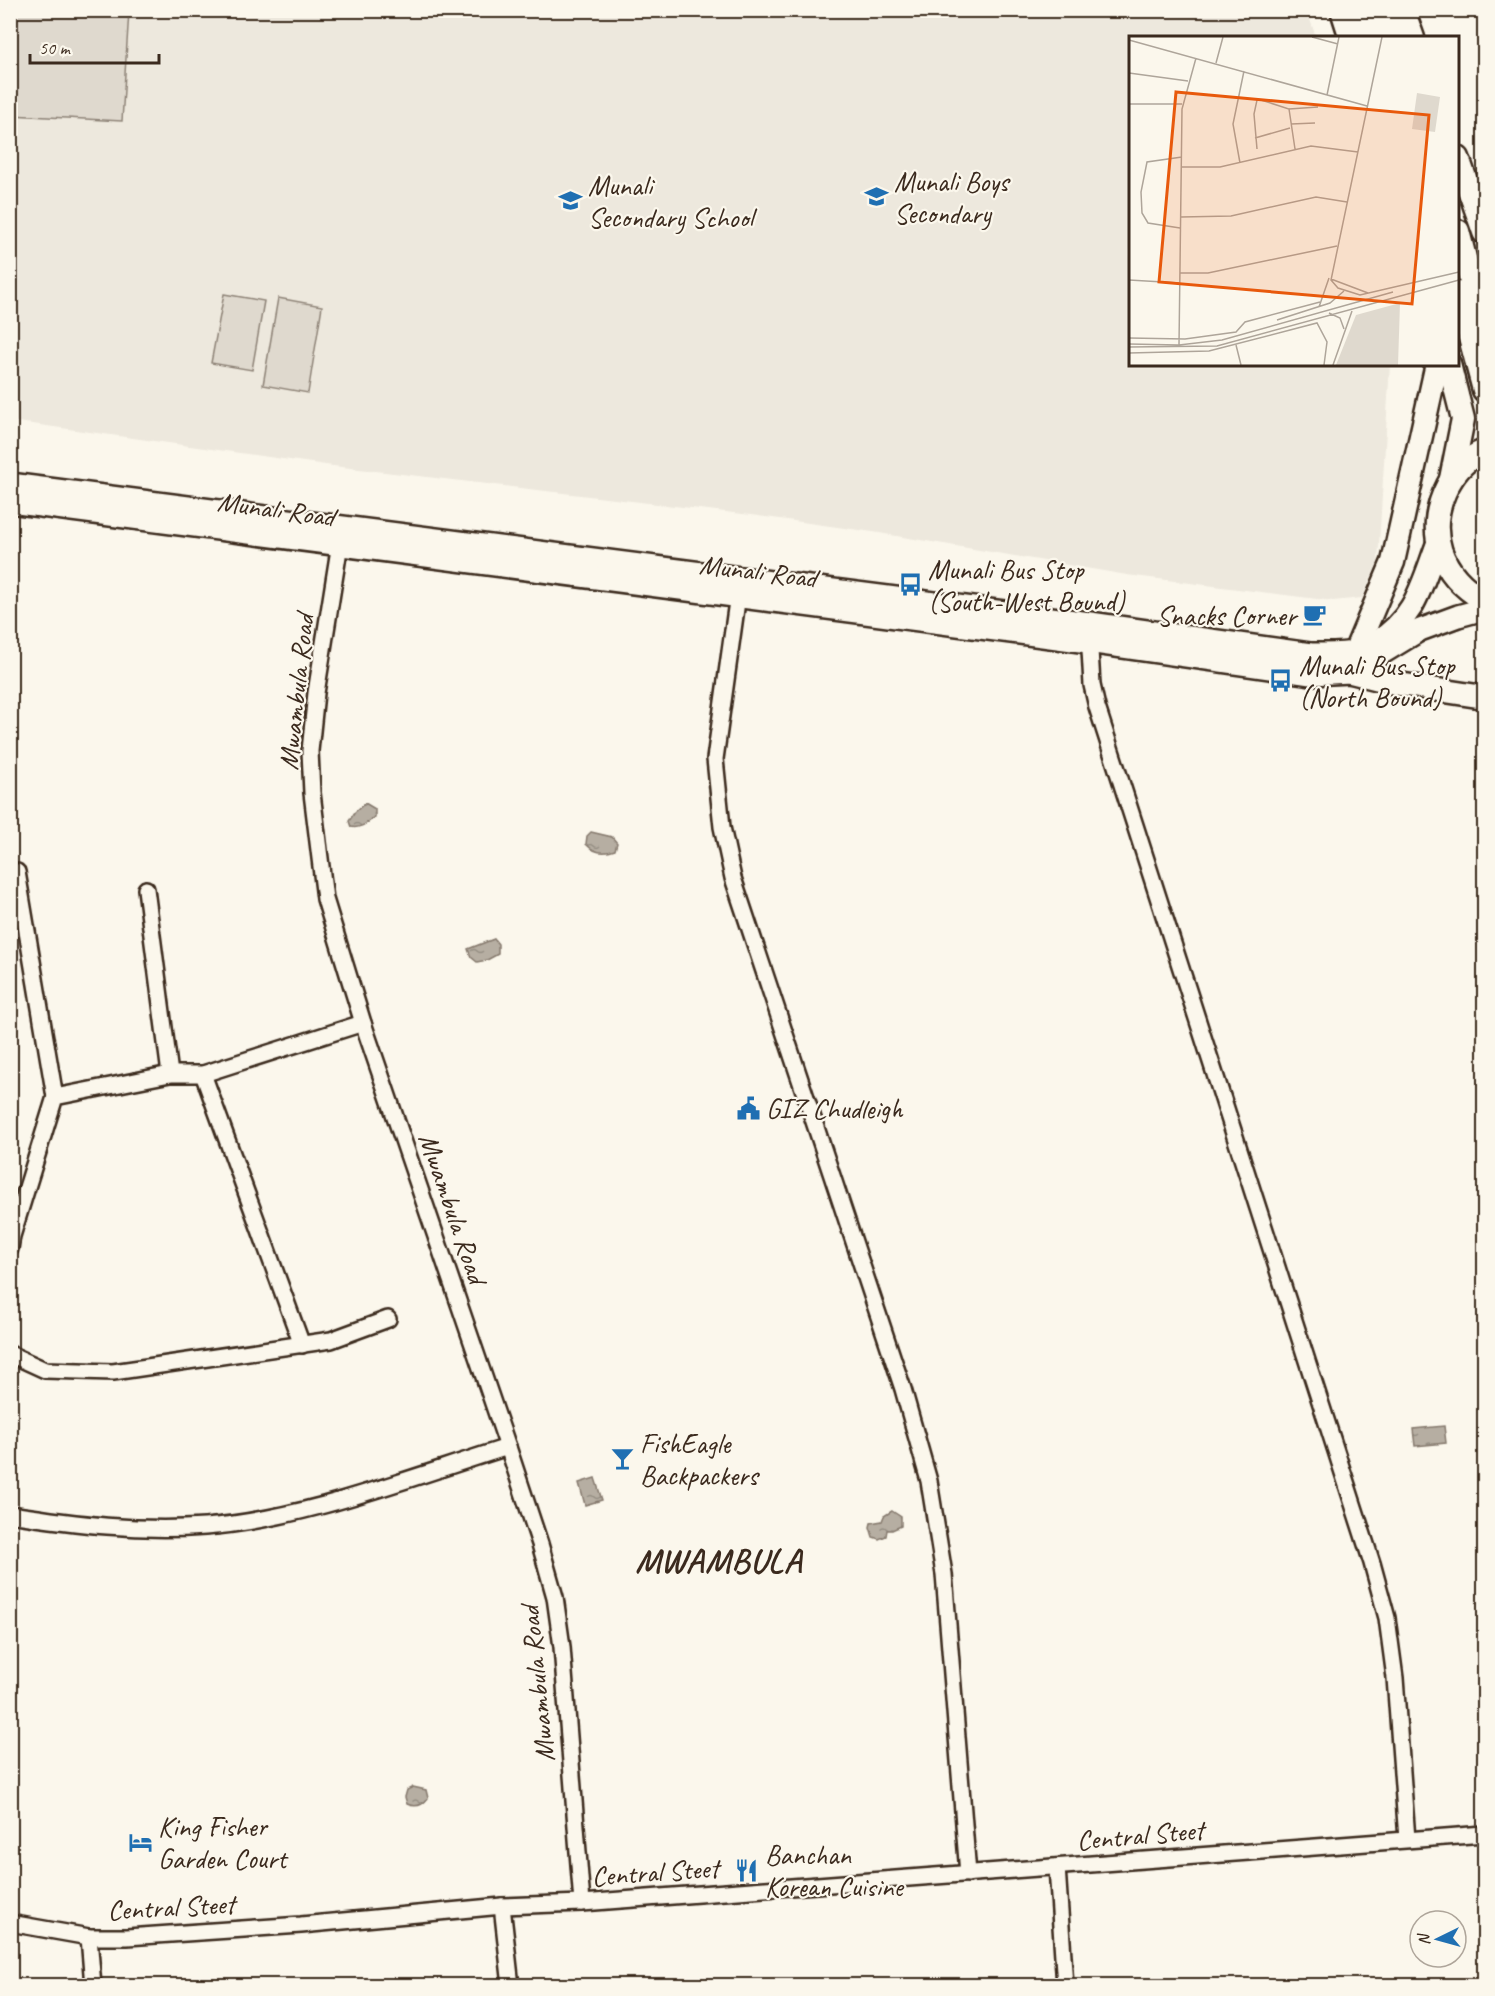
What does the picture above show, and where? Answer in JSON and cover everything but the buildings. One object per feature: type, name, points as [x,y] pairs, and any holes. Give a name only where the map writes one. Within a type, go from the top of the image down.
[{"type":"main road","points":[[1342,10],[1350,36]]},
{"type":"main road","points":[[1364,10],[1372,36]]},
{"type":"main road","points":[[1384,10],[1393,36]]},
{"type":"main road","points":[[1403,10],[1412,36]]},
{"type":"main road","points":[[1459,161],[1485,232]]},
{"type":"main road","points":[[1459,235],[1485,332]]},
{"type":"main road","points":[[1459,297],[1485,390]]},
{"type":"main road","points":[[1437,366],[1393,562],[1349,666],[1399,684],[1485,697]]},
{"type":"main road","points":[[1450,366],[1463,419],[1450,480]]},
{"type":"main road","points":[[1485,451],[1462,465],[1450,480],[1440,500],[1436,521],[1438,542],[1444,560],[1453,575],[1466,588],[1485,600]]},
{"type":"main road","name":"Munali Road","points":[[10,484],[341,537]]},
{"type":"main road","name":"Munali Road","points":[[10,502],[341,537],[1089,633],[1311,654],[1349,666],[1420,630],[1485,609]]},
{"type":"main road","name":"Munali Road","points":[[1349,666],[1360,651],[1388,635],[1409,614],[1438,542]]},
{"type":"street","name":"Mwambula Road","points":[[341,537],[316,693],[310,751],[312,793],[325,899],[363,1023],[508,1447],[555,1597],[562,1647],[582,1903]]},
{"type":"street","points":[[739,588],[715,759],[722,827],[733,878],[903,1389],[928,1481],[944,1574],[968,1874]]},
{"type":"street","points":[[1089,633],[1092,685],[1097,707],[1368,1552],[1387,1618],[1395,1678],[1407,1839]]},
{"type":"street","points":[[10,1249],[55,1097],[17,872]]},
{"type":"street","points":[[146,889],[170,1074]]},
{"type":"street","points":[[55,1097],[170,1074],[203,1074],[363,1023]]},
{"type":"street","points":[[203,1074],[302,1345]]},
{"type":"street","points":[[10,1354],[45,1370],[112,1372],[332,1340],[388,1319]]},
{"type":"street","points":[[10,1514],[81,1525],[128,1528],[206,1527],[268,1518],[340,1500],[508,1447]]},
{"type":"street","name":"Central Steet","points":[[10,1923],[89,1937],[127,1936],[301,1925],[502,1906],[582,1903],[1485,1834]]},
{"type":"street","points":[[1057,1867],[1065,1986]]},
{"type":"street","points":[[502,1906],[511,1986]]},
{"type":"street","points":[[89,1937],[93,1986]]},
{"type":"shaded area","name":"Munali Secondary School","points":[[11,10],[1307,11],[1316,36],[1129,36],[1129,366],[1390,366],[1378,561],[1362,598],[1333,601],[1127,575],[873,532],[751,515],[333,466],[11,421]]},
{"type":"shaded area","points":[[10,11],[129,11],[122,121],[11,115]]},
{"type":"shaded area","points":[[224,294],[264,301],[252,370],[211,363]]},
{"type":"shaded area","points":[[278,298],[322,306],[308,393],[263,385]]},
{"type":"water","points":[[365,803],[375,809],[375,817],[361,826],[351,827],[349,821]]},
{"type":"water","points":[[591,832],[612,837],[617,843],[615,850],[599,852],[589,847],[586,844],[587,836]]},
{"type":"water","points":[[494,939],[498,944],[498,954],[477,962],[471,957],[468,949]]},
{"type":"water","points":[[1444,1426],[1446,1443],[1415,1446],[1413,1429]]},
{"type":"water","points":[[595,1478],[602,1500],[585,1505],[579,1483]]},
{"type":"water","points":[[892,1511],[901,1517],[901,1526],[887,1530],[886,1536],[879,1539],[873,1537],[871,1523],[882,1521],[884,1516]]},
{"type":"water","points":[[413,1787],[426,1790],[428,1798],[419,1805],[413,1806],[407,1804],[405,1797],[407,1790]]},
{"type":"place","name":"Munali Boys Secondary","points":[[876,197]]},
{"type":"place","name":"Munali Secondary School","points":[[570,201]]},
{"type":"place","name":"Munali Bus Stop (South-West Bound)","points":[[910,585]]},
{"type":"place","name":"Snacks Corner","points":[[1314,615]]},
{"type":"place","name":"Munali Bus Stop (North Bound)","points":[[1281,681]]},
{"type":"place","name":"GIZ Chudleigh","points":[[748,1108]]},
{"type":"place","name":"FishEagle Backpackers","points":[[622,1459]]},
{"type":"place","name":"King Fisher Garden Court","points":[[140,1842]]},
{"type":"place","name":"Banchan Korean Cuisine","points":[[747,1870]]},
{"type":"district","name":"MWAMBULA","points":[[719,1560]]}]
